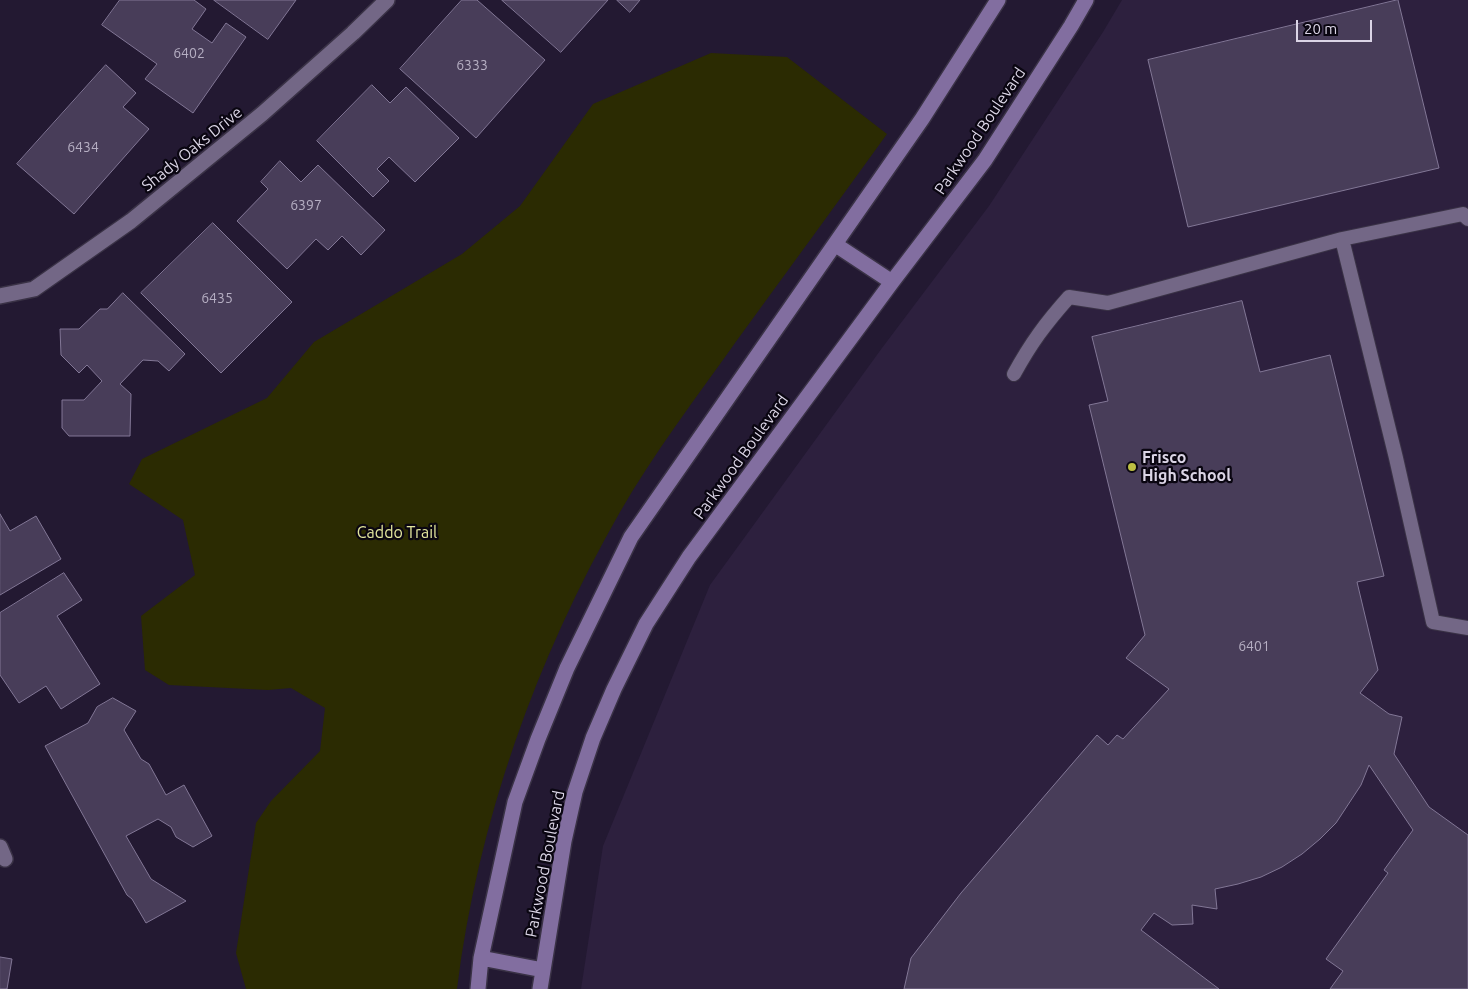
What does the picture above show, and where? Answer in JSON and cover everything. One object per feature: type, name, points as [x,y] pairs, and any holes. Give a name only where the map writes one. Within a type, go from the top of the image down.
[{"type":"main road","points":[[478,989],[481,958],[515,802],[553,700],[595,608],[631,537],[922,119],[998,0]]},
{"type":"main road","name":"Parkwood Boulevard","points":[[540,989],[564,841],[575,792],[593,738],[614,689],[646,624],[689,557],[892,282],[985,160],[1086,0]]},
{"type":"main road","points":[[836,244],[892,282]]},
{"type":"main road","points":[[481,958],[543,970]]},
{"type":"street","name":"Shady Oaks Drive","points":[[0,296],[34,289],[131,221],[262,114],[387,0]]},
{"type":"lane","points":[[1014,374],[1039,332],[1069,297],[1108,303],[1342,239],[1463,214],[1468,219]]},
{"type":"lane","points":[[1342,239],[1396,458],[1433,622],[1468,628]]},
{"type":"shaded area","name":"Frisco High School","points":[[1122,0],[1468,0],[1468,989],[581,989],[603,846],[710,585],[882,348],[989,206]]},
{"type":"green space","name":"Caddo Trail","points":[[711,53],[787,57],[887,134],[661,447],[620,512],[590,568],[562,625],[537,683],[496,803],[480,864],[467,926],[457,989],[246,989],[236,953],[256,823],[271,801],[320,751],[325,708],[291,688],[268,690],[169,685],[145,670],[141,616],[195,575],[183,520],[129,484],[142,459],[267,398],[314,342],[462,254],[520,206],[593,104]]},
{"type":"building","points":[[120,0],[194,0],[206,9],[192,29],[212,43],[226,23],[246,37],[193,113],[145,79],[157,64],[102,25]]},
{"type":"building","points":[[214,0],[296,0],[268,39]]},
{"type":"building","points":[[462,0],[477,0],[545,60],[476,138],[400,69]]},
{"type":"building","points":[[502,0],[608,0],[561,52]]},
{"type":"building","points":[[617,0],[640,0],[630,12]]},
{"type":"building","points":[[1398,0],[1439,168],[1188,227],[1148,60]]},
{"type":"building","points":[[106,65],[136,93],[123,107],[149,129],[74,214],[17,164]]},
{"type":"building","points":[[372,85],[390,103],[406,87],[459,138],[415,182],[389,157],[377,169],[389,181],[373,197],[317,141]]},
{"type":"building","points":[[280,161],[301,182],[318,165],[385,230],[361,255],[342,236],[328,250],[316,239],[287,269],[237,221],[268,189],[261,182]]},
{"type":"building","points":[[213,223],[292,302],[221,373],[141,293]]},
{"type":"building","points":[[123,293],[185,354],[169,371],[158,361],[143,360],[120,384],[131,394],[130,436],[69,436],[62,428],[62,400],[84,400],[102,381],[87,365],[79,373],[61,355],[60,329],[79,329],[100,309],[107,309]]},
{"type":"building","name":"Frisco High School","points":[[1242,301],[1260,372],[1330,355],[1384,576],[1357,582],[1378,670],[1360,693],[1389,714],[1402,717],[1394,754],[1429,807],[1468,835],[1468,989],[1330,989],[1343,971],[1326,959],[1388,873],[1384,870],[1413,830],[1369,765],[1361,785],[1336,823],[1302,854],[1282,867],[1261,877],[1215,889],[1217,909],[1192,905],[1193,924],[1172,925],[1154,913],[1141,930],[1219,989],[904,989],[911,958],[961,893],[1097,735],[1108,745],[1117,735],[1123,739],[1169,689],[1126,658],[1145,635],[1089,405],[1108,401],[1092,337]]},
{"type":"building","points":[[0,514],[10,531],[36,516],[61,559],[0,595]]},
{"type":"building","points":[[64,573],[82,600],[57,616],[100,684],[61,709],[46,686],[19,703],[0,675],[0,613]]},
{"type":"building","points":[[113,698],[136,711],[124,730],[141,759],[149,764],[166,795],[184,785],[212,836],[193,847],[176,837],[171,827],[158,819],[126,836],[151,879],[186,901],[146,923],[132,899],[127,895],[45,746],[88,723],[97,707]]},
{"type":"building","points":[[0,957],[12,959],[7,989],[0,989]]},
{"type":"place","name":"Frisco High School","points":[[1132,467]]}]
